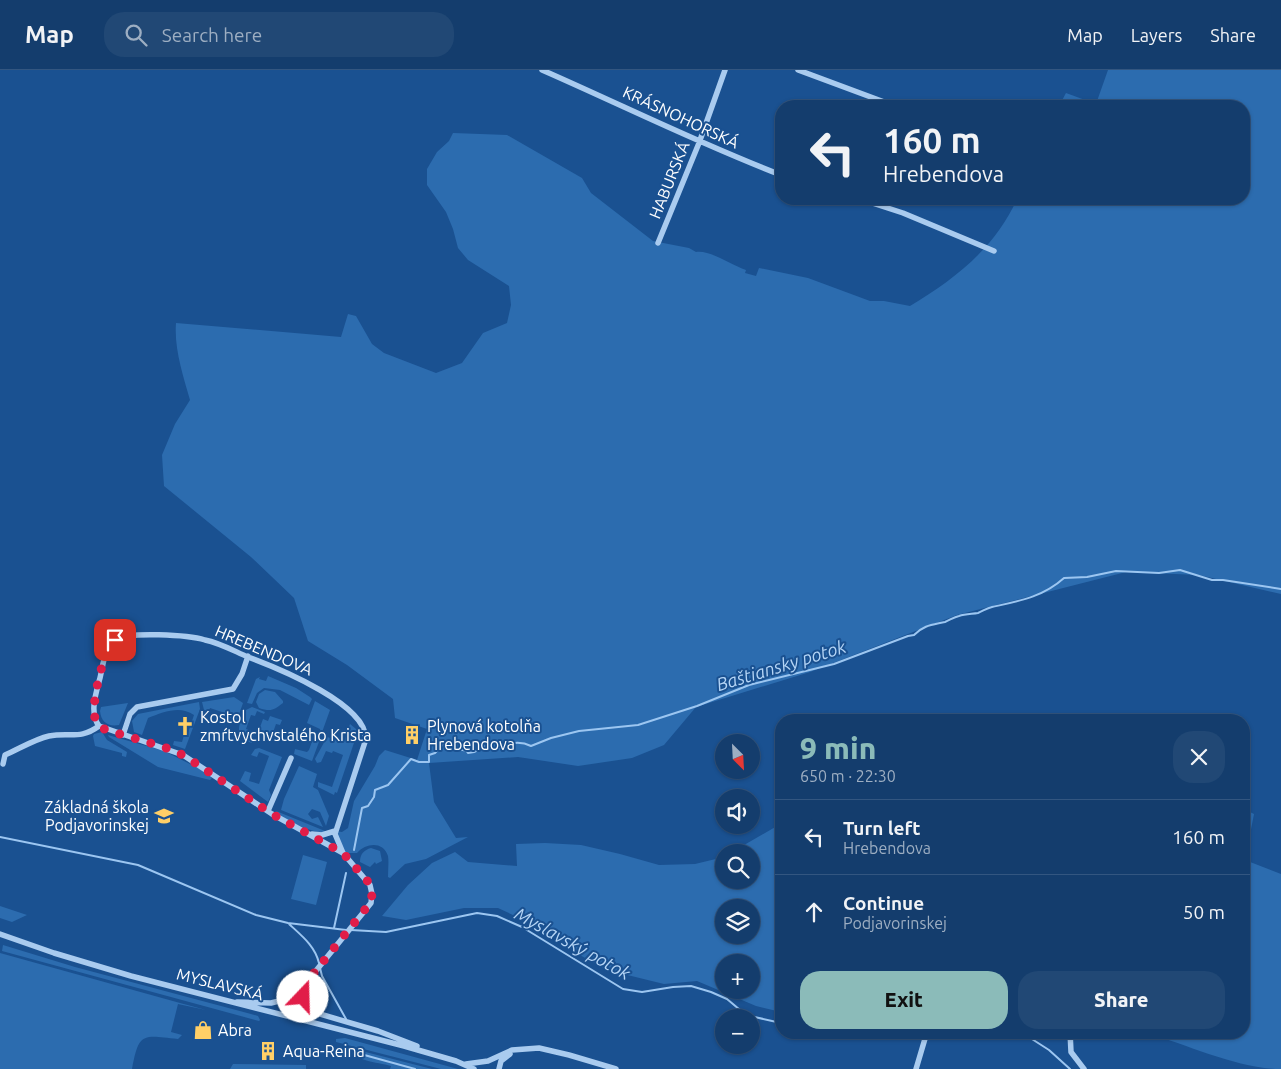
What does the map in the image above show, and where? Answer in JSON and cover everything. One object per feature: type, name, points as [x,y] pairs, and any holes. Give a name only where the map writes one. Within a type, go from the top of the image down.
[{"type":"street","name":"KRÁSNOHORSKÁ","points":[[542,70],[647,116],[699,143],[775,174]]},
{"type":"street","name":"HABURSKÁ","points":[[658,243],[699,143],[726,70]]},
{"type":"street","points":[[798,70],[879,100]]},
{"type":"street","points":[[878,205],[994,250]]},
{"type":"street","name":"HREBENDOVA","points":[[99,726],[94,714],[96,697],[108,650],[112,643],[120,638],[134,635],[198,638],[248,656],[310,684],[349,710],[363,728],[366,735],[365,742],[335,831]]},
{"type":"street","points":[[123,735],[131,711],[137,706],[233,689],[242,674],[248,656]]},
{"type":"street","points":[[3,764],[5,755],[44,738],[88,734],[99,726],[183,755],[268,811],[343,853]]},
{"type":"street","points":[[268,811],[291,758]]},
{"type":"street","points":[[289,1016],[306,983],[371,902],[372,891],[368,882],[343,853],[336,841],[335,831],[322,835],[309,834]]},
{"type":"street","name":"MYSLAVSKÁ","points":[[0,934],[104,968],[238,1002],[464,1064],[486,1062],[508,1051],[548,1049],[616,1069]]},
{"type":"street","points":[[238,1002],[280,1001],[300,992]]},
{"type":"street","points":[[300,992],[312,1012],[378,1030],[449,1059]]},
{"type":"street","points":[[916,1069],[925,1039]]},
{"type":"street","points":[[1070,1039],[1071,1052],[1084,1069]]},
{"type":"street","name":"MYSLAVSKÁ","points":[[492,1069],[500,1061],[522,1049]]},
{"type":"street","points":[[499,1069],[500,1061]]},
{"type":"street","points":[[464,1064],[474,1069]]},
{"type":"shaded area","points":[[1108,70],[1281,70],[1281,594],[1199,575],[1126,572],[957,615],[810,672],[696,707],[664,745],[632,758],[578,766],[518,757],[429,763],[434,802],[456,838],[468,837],[426,859],[405,864],[390,878],[388,877],[388,856],[382,848],[374,845],[365,847],[357,853],[343,853],[335,831],[342,832],[348,828],[354,801],[379,756],[385,750],[417,760],[427,729],[395,718],[393,699],[347,665],[308,641],[294,598],[251,557],[164,486],[162,455],[175,424],[190,400],[178,352],[176,323],[341,337],[348,314],[356,316],[372,344],[384,353],[436,373],[462,363],[483,333],[507,323],[511,305],[509,286],[468,260],[458,248],[446,212],[427,185],[427,169],[437,152],[449,141],[453,133],[507,135],[582,178],[591,193],[653,241],[689,248],[696,252],[708,253],[746,270],[745,273],[756,276],[759,268],[808,278],[870,301],[884,301],[910,306],[943,285],[972,261],[997,233],[1014,205],[1250,205],[1250,100],[1097,100]]},
{"type":"shaded area","points":[[1066,93],[1085,100],[1062,100]]},
{"type":"shaded area","points":[[268,676],[296,688],[310,697],[312,699],[309,705],[280,690],[264,688],[257,693],[252,704],[247,703],[256,679],[260,677],[259,679],[266,681]]},
{"type":"shaded area","points":[[265,690],[275,692],[283,703],[272,710],[259,708],[256,702],[259,694]]},
{"type":"shaded area","points":[[234,697],[243,703],[237,720],[221,715],[222,712],[210,708],[209,711],[204,710],[202,702]]},
{"type":"shaded area","points":[[315,701],[330,710],[321,735],[320,729],[307,723]]},
{"type":"shaded area","points":[[199,702],[200,709],[185,749],[173,745],[174,741],[182,742],[184,735],[187,736],[194,715],[183,710],[171,710],[148,718],[142,735],[134,732],[132,721],[138,714]]},
{"type":"shaded area","points":[[128,703],[119,725],[112,725],[104,721],[100,711],[101,707]]},
{"type":"shaded area","points":[[252,707],[265,712],[264,714],[257,711],[255,716],[251,715],[246,729],[254,732],[252,743],[242,738],[239,730],[244,711]]},
{"type":"shaded area","points":[[270,716],[282,720],[280,725],[276,724],[271,738],[260,734],[259,730],[263,719],[268,721]]},
{"type":"shaded area","points":[[350,724],[356,729],[357,734],[337,793],[335,792],[334,795],[318,787],[318,782],[332,787],[343,755],[333,751],[332,753],[326,751],[321,762],[317,763],[315,759],[327,737],[344,742]]},
{"type":"shaded area","points":[[102,732],[107,740],[127,752],[126,757],[122,756],[122,753],[95,746],[94,734]]},
{"type":"shaded area","points":[[318,732],[320,739],[312,761],[294,754],[295,749],[307,752],[314,736],[316,737]]},
{"type":"shaded area","points":[[108,735],[164,751],[200,769],[212,778],[210,780],[158,767]]},
{"type":"shaded area","points":[[259,748],[282,757],[269,790],[271,795],[268,802],[240,781],[245,771],[251,773],[249,781],[259,784],[269,756],[259,752],[257,757],[251,755],[255,749]]},
{"type":"shaded area","points":[[299,766],[317,774],[313,787],[318,790],[329,816],[326,826],[320,812],[312,809],[308,814],[312,819],[318,817],[323,827],[281,810]]},
{"type":"shaded area","points":[[276,811],[325,832],[299,826],[279,815]]},
{"type":"shaded area","points":[[1250,812],[1254,814],[1250,834]]},
{"type":"shaded area","points":[[775,827],[775,1011],[756,1006],[739,999],[760,999],[760,954],[715,954],[715,989],[697,981],[664,984],[607,970],[578,954],[539,927],[498,908],[464,908],[406,920],[382,916],[408,885],[432,863],[455,852],[468,862],[517,866],[516,844],[545,843],[581,845],[659,865],[695,864],[715,859],[715,889],[760,889],[760,844],[746,844]]},
{"type":"shaded area","points":[[371,848],[380,851],[382,861],[376,864],[375,862],[370,867],[360,862],[363,853]]},
{"type":"shaded area","points":[[303,855],[327,862],[316,905],[291,899]]},
{"type":"shaded area","points":[[1250,862],[1281,874],[1281,1069],[1248,1065],[1214,1056],[1164,1039],[1250,1039]]},
{"type":"shaded area","points":[[0,906],[27,915],[12,922],[0,918]]},
{"type":"shaded area","points":[[3,945],[75,967],[258,1016],[260,1020],[2,951]]},
{"type":"shaded area","points":[[0,953],[206,1010],[178,1004],[171,1032],[182,1035],[178,1039],[149,1037],[144,1039],[137,1048],[132,1069],[0,1069]]},
{"type":"shaded area","points":[[345,1038],[458,1069],[441,1069],[336,1042],[336,1039]]},
{"type":"shaded area","points":[[346,1047],[432,1069],[390,1069],[391,1066],[354,1055]]},
{"type":"shaded area","points":[[233,1064],[306,1065],[306,1069],[230,1069]]},
{"type":"waterway","name":"Baštiansky potok","points":[[354,850],[362,808],[368,806],[374,797],[375,790],[388,785],[411,759],[419,762],[429,762],[429,755],[435,753],[446,741],[455,748],[466,750],[468,753],[488,745],[495,751],[508,744],[522,743],[531,746],[551,738],[579,731],[638,725],[697,706],[749,685],[834,664],[914,635],[925,627],[945,622],[957,616],[978,613],[990,607],[1012,603],[1039,594],[1064,578],[1087,577],[1116,571],[1159,573],[1180,570],[1212,580],[1281,589]]},
{"type":"waterway","name":"Myslavský potok","points":[[0,837],[138,865],[256,915],[288,923],[346,930]]},
{"type":"waterway","name":"Baštiansky potok","points":[[334,928],[346,873]]},
{"type":"waterway","name":"Myslavský potok","points":[[351,930],[386,932],[477,913],[497,916],[522,927],[623,989],[642,992],[691,986],[727,999],[746,1015],[775,1022]]},
{"type":"waterway","points":[[289,924],[311,946],[319,963]]},
{"type":"waterway","points":[[320,968],[322,976],[346,1019]]},
{"type":"waterway","name":"Myslavský potok","points":[[1032,1039],[1049,1050],[1070,1069]]},
{"type":"waterway","points":[[357,1053],[415,1069]]},
{"type":"place","name":"Kostol zmŕtvychvstalého Krista","points":[[185,726]]},
{"type":"place","name":"Plynová kotolňa Hrebendova","points":[[412,735]]},
{"type":"place","name":"Základná škola Podjavorinskej","points":[[164,816]]},
{"type":"place","name":"Abra","points":[[203,1030]]},
{"type":"place","name":"Aqua-Reina","points":[[268,1051]]},
{"type":"route","points":[[115,640],[108,650],[94,704],[95,720],[100,727],[164,747],[189,758],[272,814],[343,853],[370,885],[371,902],[306,983],[303,997]]}]
